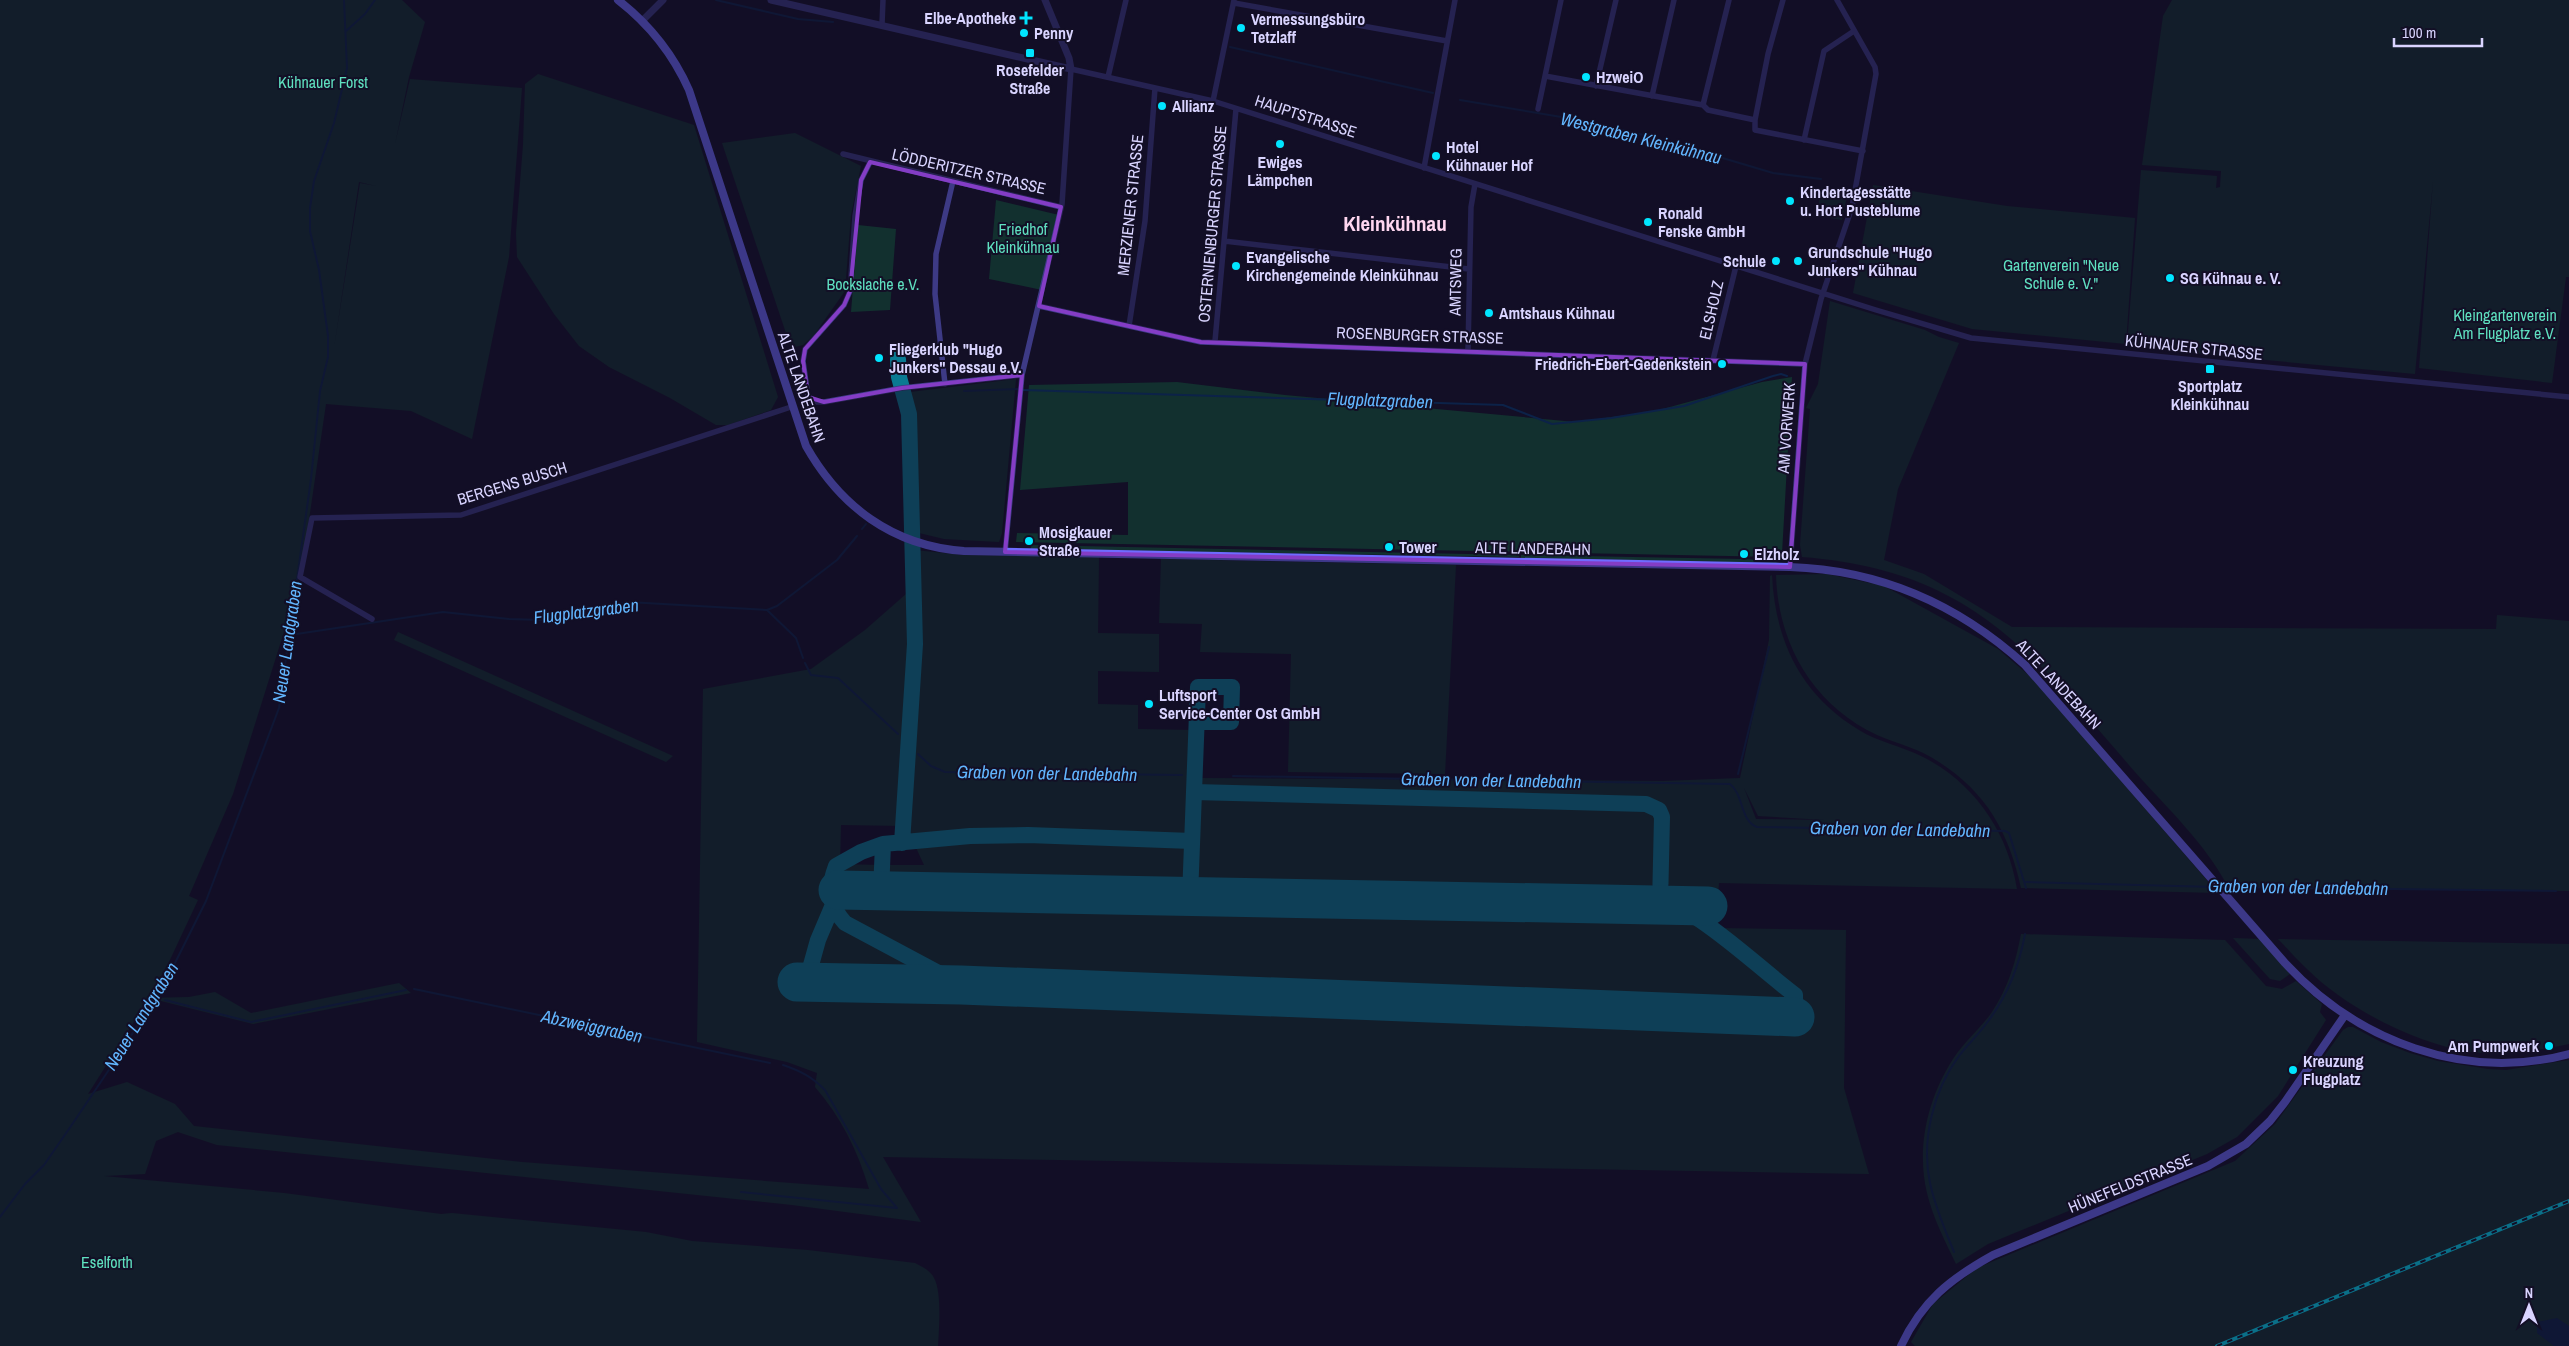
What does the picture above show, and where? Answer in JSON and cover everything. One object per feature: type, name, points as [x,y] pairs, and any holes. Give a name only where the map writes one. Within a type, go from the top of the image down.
[{"type":"main road","name":"ALTE LANDEBAHN","points":[[618,0],[642,21],[668,51],[689,90],[791,407],[806,446],[822,473],[843,497],[871,521],[898,536],[929,546],[958,551],[1790,567],[1837,571],[1894,585],[1948,608],[1991,636],[2025,665],[2051,692],[2263,938],[2304,982],[2345,1015],[2403,1045],[2449,1058],[2505,1063],[2569,1054]]},
{"type":"main road","name":"HÜNEFELDSTRASSE","points":[[1900,1346],[1915,1320],[1932,1297],[1948,1282],[1968,1268],[1993,1255],[2208,1166],[2246,1144],[2270,1121],[2285,1102],[2345,1015]]},
{"type":"street","points":[[642,21],[663,0]]},
{"type":"street","name":"HAUPTSTRASSE","points":[[771,0],[882,24],[1213,102],[1823,293]]},
{"type":"street","points":[[882,24],[883,0]]},
{"type":"street","points":[[1004,552],[1022,375],[1061,207],[1071,69],[1069,58],[1045,0]]},
{"type":"street","points":[[1108,77],[1126,0]]},
{"type":"street","points":[[1424,168],[1454,0]]},
{"type":"street","points":[[1538,109],[1562,0]]},
{"type":"street","points":[[1596,86],[1616,0]]},
{"type":"street","points":[[1652,96],[1674,0]]},
{"type":"street","points":[[1703,105],[1729,0]]},
{"type":"street","points":[[1782,0],[1768,54],[1755,120],[1755,130],[1863,151]]},
{"type":"street","name":"AM VORWERK","points":[[1790,567],[1805,364],[1823,293],[1848,221],[1863,151],[1876,74],[1875,67],[1837,0]]},
{"type":"street","points":[[1213,102],[1234,2],[1447,41]]},
{"type":"street","points":[[1804,140],[1824,51],[1854,31]]},
{"type":"street","points":[[1545,76],[1703,105],[1708,110],[1755,120]]},
{"type":"street","name":"MERZIENER STRASSE","points":[[1129,326],[1145,221],[1155,88]]},
{"type":"street","name":"OSTERNIENBURGER STRASSE","points":[[1215,341],[1236,109]]},
{"type":"street","name":"LÖDDERITZER STRASSE","points":[[843,154],[1061,207]]},
{"type":"street","name":"LÖDDERITZER STRASSE","points":[[870,162],[861,180],[855,216],[850,291],[844,305],[805,349],[803,361],[806,392],[811,400],[824,402],[902,388],[945,384]]},
{"type":"street","points":[[953,181],[938,245],[935,294],[945,384],[1022,375]]},
{"type":"street","name":"AMTSWEG","points":[[1468,351],[1471,207],[1475,184]]},
{"type":"street","points":[[1224,241],[1469,269]]},
{"type":"street","name":"ELSHOLZ","points":[[1713,360],[1736,266]]},
{"type":"street","name":"KÜHNAUER STRASSE","points":[[1823,293],[1947,332],[1977,339],[2569,397]]},
{"type":"street","name":"ROSENBURGER STRASSE","points":[[1039,306],[1201,342],[1215,341],[1805,364]]},
{"type":"street","name":"BERGENS BUSCH","points":[[372,619],[300,577],[312,518],[461,515],[791,407]]},
{"type":"highlighted area","points":[[870,162],[1061,207],[1039,306],[1201,342],[1805,364],[1790,567],[1005,552],[1022,375],[902,388],[824,402],[808,397],[803,361],[805,349],[844,305],[850,291],[861,180]]},
{"type":"green space","points":[[0,0],[402,0],[425,22],[409,77],[395,144],[410,79],[522,88],[509,257],[472,439],[411,411],[326,404],[301,574],[293,582],[288,619],[233,794],[189,896],[198,900],[168,964],[149,998],[88,1094],[127,1082],[175,1104],[194,1126],[522,1162],[869,1189],[860,1161],[848,1135],[833,1110],[815,1087],[817,1073],[787,1062],[697,1042],[703,689],[811,669],[865,630],[906,594],[905,549],[963,555],[1099,557],[1098,633],[1159,634],[1159,672],[1098,671],[1098,704],[1138,705],[1138,729],[1192,730],[1187,873],[1174,885],[889,880],[885,876],[885,865],[924,865],[906,826],[841,825],[840,864],[879,865],[879,875],[875,880],[838,879],[837,901],[1694,916],[1718,917],[1718,928],[1846,930],[1844,1088],[1869,1174],[883,1157],[921,1222],[792,1205],[217,1145],[178,1132],[156,1141],[145,1174],[104,1176],[284,1193],[441,1214],[452,1213],[646,1232],[692,1241],[808,1250],[915,1263],[926,1269],[937,1284],[939,1311],[938,1346],[0,1346]],"holes":[[[359,182],[376,186],[360,183],[334,348]]]},
{"type":"green space","name":"Kleingartenverein Am Flugplatz e.V.","points":[[2172,0],[2569,0],[2569,277],[2566,277],[2552,383],[2419,368],[2433,181],[2415,374],[2202,354],[2127,344],[2141,170],[2217,176],[2216,188],[2220,187],[2221,171],[2142,165],[2163,16]]},
{"type":"green space","points":[[538,74],[694,125],[778,397],[771,410],[728,425],[716,425],[670,398],[609,367],[579,346],[554,314],[517,257],[516,233],[523,145],[525,84]]},
{"type":"green space","points":[[795,133],[861,166],[851,215],[845,291],[814,335],[803,345],[791,348],[722,143]]},
{"type":"green space","name":"Gartenverein \"Neue Schule e. V.\"","points":[[1873,185],[2007,206],[2135,218],[2126,344],[1972,329],[1853,293]]},
{"type":"green space","points":[[1821,188],[1848,192],[1842,220],[1817,216]]},
{"type":"green space","name":"Friedhof Kleinkühnau","points":[[996,200],[1059,215],[1042,290],[989,279]]},
{"type":"green space","name":"Bockslache e.V.","points":[[858,225],[896,229],[890,310],[851,312]]},
{"type":"green space","points":[[1830,301],[1925,330],[1939,337],[1959,343],[1898,489],[1884,560],[1924,574],[2012,627],[2496,629],[2497,615],[2569,621],[2569,891],[2228,887],[2209,856],[2197,841],[2098,729],[2029,655],[1994,625],[1955,599],[1911,579],[1861,565],[1802,557],[1800,545],[1810,409],[1806,408],[1818,384]]},
{"type":"green space","points":[[1792,377],[1782,554],[1779,557],[1016,542],[1017,533],[1128,535],[1128,482],[1020,490],[1029,385],[1177,382],[1285,395],[1576,422],[1655,411],[1762,382]]},
{"type":"green space","points":[[1016,379],[1002,533],[999,542],[944,539],[915,532],[915,430],[910,392]]},
{"type":"green space","points":[[1031,545],[1519,555],[1519,557],[1031,549]]},
{"type":"green space","points":[[1521,555],[1780,561],[1776,563],[1521,558]]},
{"type":"green space","points":[[1161,559],[1456,565],[1445,774],[1288,772],[1291,654],[1200,652],[1202,624],[1159,623]]},
{"type":"green space","points":[[1827,574],[1884,586],[1998,649],[2032,678],[2218,893],[2021,888],[2010,849],[1994,816],[1970,787],[1956,774],[1932,757],[1877,735],[1854,722],[1817,689],[1803,670],[1792,648],[1784,625],[1778,600],[1776,575]]},
{"type":"green space","points":[[1772,575],[1774,599],[1786,644],[1795,664],[1807,683],[1821,700],[1859,730],[1874,738],[1921,756],[1940,767],[1972,794],[1986,811],[2006,848],[2017,889],[1719,883],[1718,895],[1677,894],[1667,883],[1655,883],[1642,894],[1206,886],[1196,873],[1200,778],[1663,781],[1740,778],[1769,640],[1770,576]],"holes":[[[1744,788],[1758,816],[1825,820],[1756,819]]]},
{"type":"green space","points":[[398,632],[673,756],[666,762],[394,640]]},
{"type":"green space","points":[[2021,934],[2225,940],[2266,986],[2282,989],[2296,981],[2322,1004],[2320,1012],[2326,1020],[2278,1096],[2237,1137],[2207,1154],[1988,1244],[1956,1264],[1936,1220],[1927,1193],[1923,1158],[1926,1123],[1937,1090],[1953,1059],[1988,1018],[1998,1003],[2014,964]]},
{"type":"green space","points":[[2233,938],[2260,939],[2290,974],[2280,981],[2270,979]]},
{"type":"green space","points":[[2278,939],[2569,944],[2569,1044],[2533,1051],[2483,1053],[2450,1048],[2405,1033],[2341,997],[2307,969]]},
{"type":"green space","points":[[399,983],[411,993],[253,1024],[149,998],[189,997],[215,992],[251,1013]]},
{"type":"green space","points":[[2353,1027],[2381,1042],[2410,1053],[2438,1061],[2488,1069],[2506,1070],[2569,1060],[2569,1346],[1915,1346],[1911,1342],[1933,1304],[1977,1268],[2235,1161],[2275,1124],[2343,1030]]},
{"type":"water","points":[[2557,1318],[2569,1326],[2569,1346],[2554,1346],[2537,1333],[2537,1322]]},
{"type":"waterway","name":"Neuer Landgraben","points":[[0,1217],[25,1184],[44,1165],[71,1126],[121,1052],[173,967],[206,901],[279,708],[311,479],[320,391],[328,357],[328,336],[319,270],[310,231],[310,208],[314,181],[334,123],[347,68],[344,0]]},
{"type":"waterway","points":[[346,31],[365,14],[375,0]]},
{"type":"waterway","name":"Westgraben Kleinkühnau","points":[[716,0],[798,19],[833,22]]},
{"type":"waterway","name":"Westgraben Kleinkühnau","points":[[1230,47],[1433,93]]},
{"type":"waterway","name":"Westgraben Kleinkühnau","points":[[1460,100],[1585,121],[1652,137],[1773,173],[1821,179]]},
{"type":"waterway","name":"Flugplatzgraben","points":[[1023,390],[1503,405],[1552,424],[1611,418],[1684,406],[1773,376],[1781,374],[1787,376]]},
{"type":"waterway","name":"Flugplatzgraben","points":[[964,391],[1018,389]]},
{"type":"waterway","name":"Flugplatzgraben","points":[[862,529],[866,524]]},
{"type":"waterway","name":"Flugplatzgraben","points":[[290,635],[443,612],[509,619],[541,620],[628,602],[767,610],[777,606],[837,560],[857,536]]},
{"type":"waterway","name":"Graben von der Landebahn","points":[[767,610],[796,638],[803,658]]},
{"type":"waterway","points":[[1738,774],[1769,647]]},
{"type":"waterway","name":"Graben von der Landebahn","points":[[805,663],[811,675],[838,678],[898,734]]},
{"type":"waterway","name":"Graben von der Landebahn","points":[[918,754],[931,766],[945,772],[1182,775]]},
{"type":"waterway","name":"Graben von der Landebahn","points":[[1233,776],[1730,784],[1738,795],[1748,819],[1757,827],[2005,831],[2009,833],[2026,888]]},
{"type":"waterway","name":"Graben von der Landebahn","points":[[2026,882],[2216,887]]},
{"type":"waterway","name":"Graben von der Landebahn","points":[[2223,887],[2556,891]]},
{"type":"waterway","points":[[1954,1252],[1937,1210],[1930,1183],[1927,1150],[1931,1117],[1942,1085],[1950,1070],[1962,1052],[1983,1028],[2006,992],[2016,970],[2025,934]]},
{"type":"waterway","name":"Abzweiggraben","points":[[414,989],[770,1063]]},
{"type":"waterway","name":"Abzweiggraben","points":[[165,1000],[251,1022],[406,990]]},
{"type":"waterway","name":"Abzweiggraben","points":[[741,1192],[897,1208],[881,1189],[825,1090],[806,1075],[783,1065]]},
{"type":"taxiway","points":[[898,359],[899,377],[909,414],[915,644],[902,843]]},
{"type":"taxiway","points":[[1190,897],[1198,687],[1232,687],[1231,722],[1197,722]]},
{"type":"taxiway","points":[[1194,792],[1646,804],[1659,810],[1662,817],[1660,905]]},
{"type":"taxiway","points":[[881,891],[883,844],[970,836],[1028,835],[1192,841]]},
{"type":"taxiway","points":[[883,844],[861,852],[836,866],[830,890],[835,909],[845,923],[961,985]]},
{"type":"taxiway","points":[[1694,905],[1694,916],[1733,944],[1795,995],[1795,1017]]},
{"type":"taxiway","points":[[806,983],[818,940],[832,907]]},
{"type":"runway","points":[[838,890],[1708,906]]},
{"type":"runway","points":[[797,982],[961,985],[1795,1017]]},
{"type":"railway","points":[[2217,1346],[2569,1201]]},
{"type":"place","name":"Elbe-Apotheke","points":[[1026,18]]},
{"type":"place","name":"Vermessungsbüro Tetzlaff","points":[[1241,28]]},
{"type":"place","name":"Penny","points":[[1024,33]]},
{"type":"place","name":"Rosefelder Straße","points":[[1030,53]]},
{"type":"place","name":"HzweiO","points":[[1586,77]]},
{"type":"place","name":"Allianz","points":[[1162,106]]},
{"type":"place","name":"Ewiges Lämpchen","points":[[1280,144]]},
{"type":"place","name":"Hotel Kühnauer Hof","points":[[1436,156]]},
{"type":"place","name":"Kindertagesstätte u. Hort Pusteblume","points":[[1790,201]]},
{"type":"place","name":"Ronald Fenske GmbH","points":[[1648,222]]},
{"type":"place","name":"Schule","points":[[1776,261]]},
{"type":"place","name":"Grundschule \"Hugo Junkers\" Kühnau","points":[[1798,261]]},
{"type":"place","name":"Evangelische Kirchengemeinde Kleinkühnau","points":[[1236,266]]},
{"type":"place","name":"SG Kühnau e. V.","points":[[2170,278]]},
{"type":"place","name":"Amtshaus Kühnau","points":[[1489,313]]},
{"type":"place","name":"Fliegerklub \"Hugo Junkers\" Dessau e.V.","points":[[879,358]]},
{"type":"place","name":"Friedrich-Ebert-Gedenkstein","points":[[1722,364]]},
{"type":"place","name":"Sportplatz Kleinkühnau","points":[[2210,369]]},
{"type":"place","name":"Mosigkauer Straße","points":[[1029,541]]},
{"type":"place","name":"Tower","points":[[1389,547]]},
{"type":"place","name":"Elzholz","points":[[1744,554]]},
{"type":"place","name":"Luftsport Service-Center Ost GmbH","points":[[1149,704]]},
{"type":"place","name":"Am Pumpwerk","points":[[2549,1046]]},
{"type":"place","name":"Kreuzung Flugplatz","points":[[2293,1070]]},
{"type":"district","name":"Kleinkühnau","points":[[1395,223]]},
{"type":"park label","name":"Kühnauer Forst","points":[[323,82]]},
{"type":"park label","name":"Eselforth","points":[[107,1262]]}]
